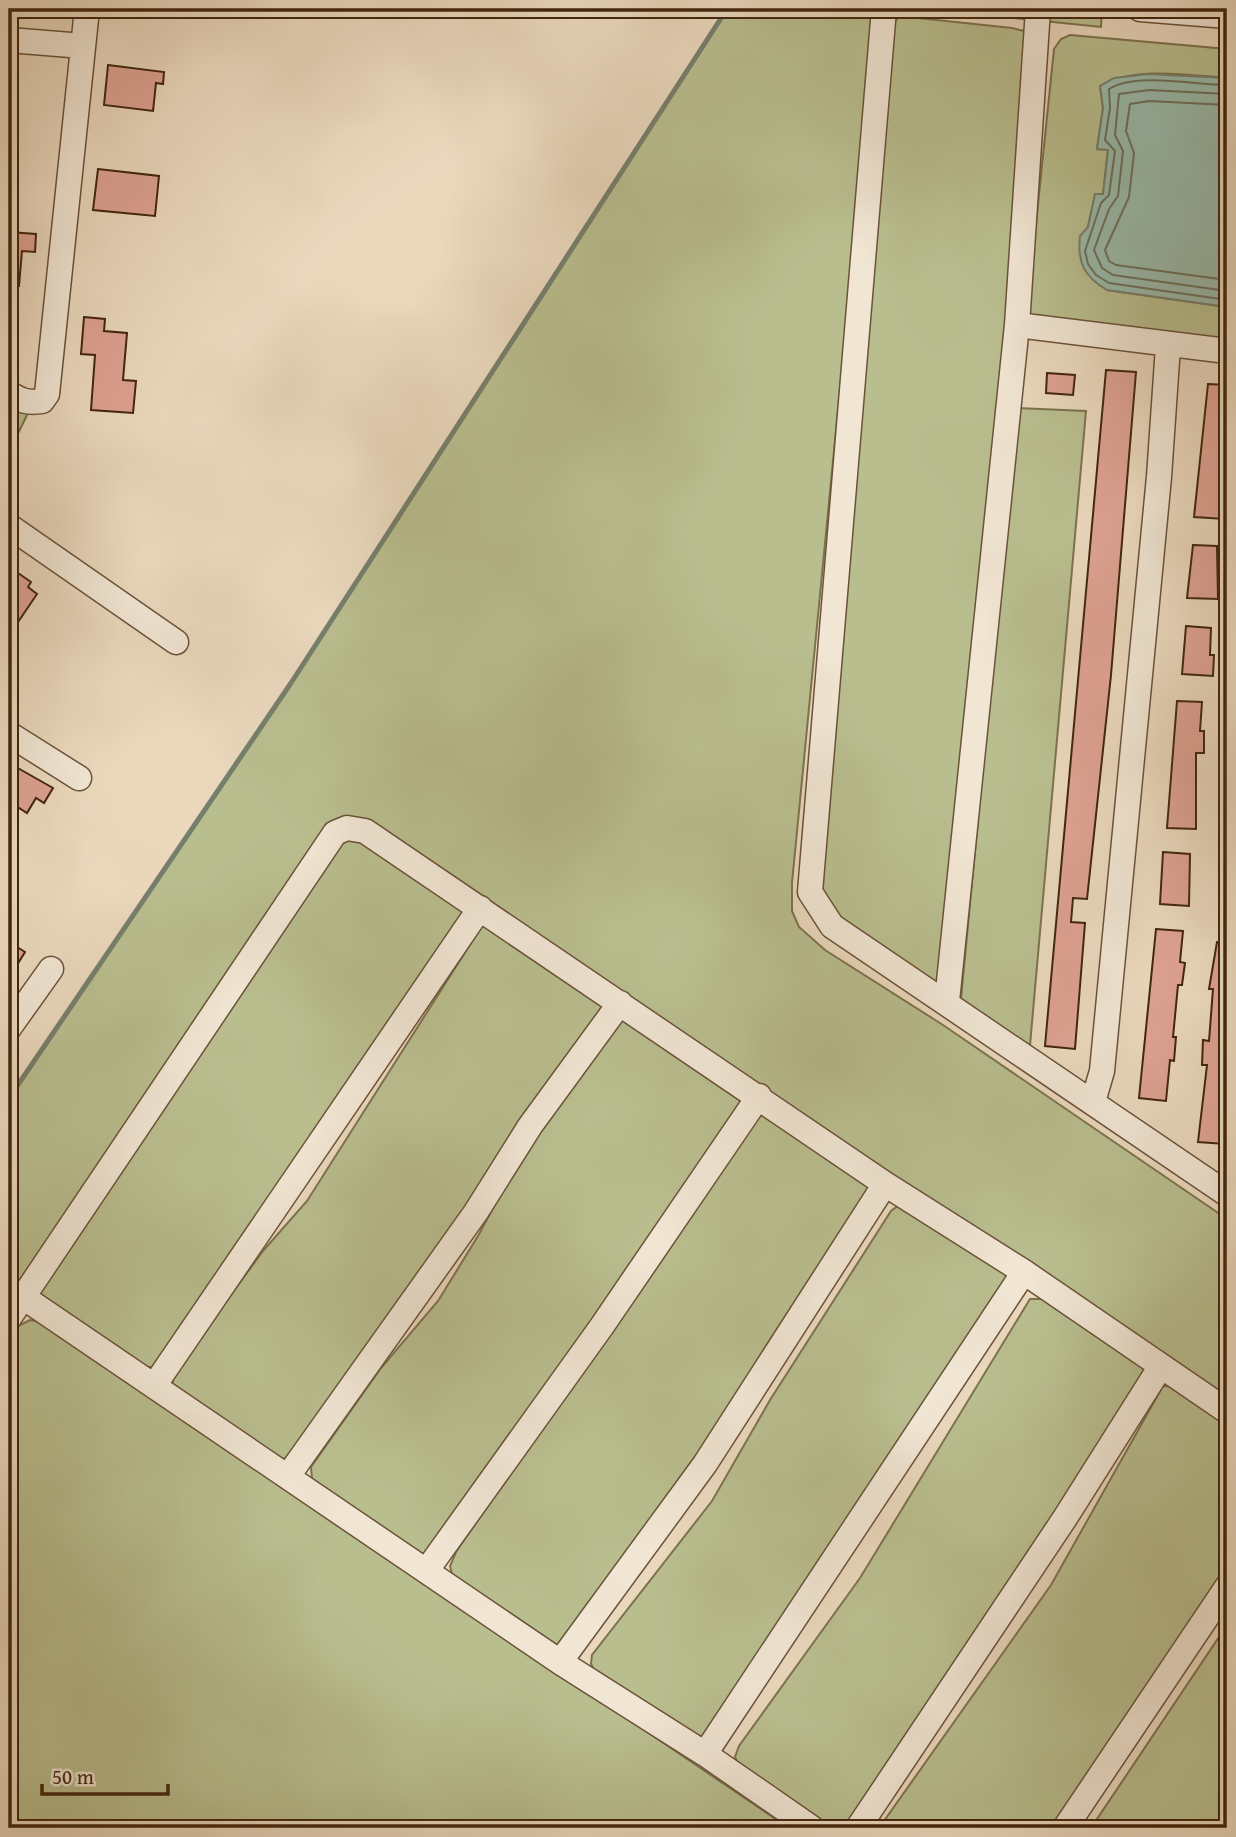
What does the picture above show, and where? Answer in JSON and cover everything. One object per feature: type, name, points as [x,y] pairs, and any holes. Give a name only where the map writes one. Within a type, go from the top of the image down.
[{"type":"street","points":[[9,393],[18,400],[32,402],[41,401],[47,394],[87,9]]},
{"type":"street","points":[[884,9],[810,892],[832,926],[947,1001],[1227,1194]]},
{"type":"street","points":[[947,1001],[1017,325],[1038,9]]},
{"type":"street","points":[[1140,9],[1227,16]]},
{"type":"street","points":[[9,40],[83,46]]},
{"type":"street","points":[[1017,325],[1168,346],[1227,351]]},
{"type":"street","points":[[1093,1102],[1102,1071],[1159,477],[1168,346]]},
{"type":"street","points":[[9,526],[176,642]]},
{"type":"street","points":[[9,734],[79,778]]},
{"type":"street","points":[[9,1318],[335,833],[347,828],[365,831],[885,1184],[1024,1272],[1227,1411]]},
{"type":"street","points":[[154,1386],[480,908]]},
{"type":"street","points":[[9,1028],[51,968]]},
{"type":"street","points":[[288,1476],[476,1212],[530,1126],[620,1003]]},
{"type":"street","points":[[426,1570],[603,1326],[758,1096]]},
{"type":"street","points":[[560,1662],[705,1464],[885,1184]]},
{"type":"street","points":[[705,1754],[1024,1272]]},
{"type":"street","points":[[23,1297],[560,1662],[705,1754],[812,1828]]},
{"type":"street","points":[[858,1828],[1065,1518],[1161,1366]]},
{"type":"street","points":[[1065,1828],[1227,1587]]},
{"type":"green space","points":[[727,9],[872,9],[875,29],[792,883],[792,911],[799,927],[825,950],[943,1025],[1227,1219],[1227,1401],[343,821],[9,1306],[9,1098],[291,683]]},
{"type":"green space","points":[[926,9],[1102,9],[1101,27]]},
{"type":"green space","points":[[899,16],[1012,28],[1024,31],[1034,38],[946,998],[809,899],[894,23]]},
{"type":"green space","points":[[1070,35],[1227,49],[1227,78],[1145,74],[1114,80],[1100,86],[1103,108],[1097,149],[1108,150],[1103,195],[1095,195],[1088,227],[1107,290],[1227,307],[1227,352],[1049,337],[1027,311],[1054,49],[1061,39]]},
{"type":"green space","points":[[9,400],[28,413],[9,452]]},
{"type":"green space","points":[[1017,408],[1086,411],[1028,1068],[960,1009]]},
{"type":"green space","points":[[350,837],[362,838],[468,911],[152,1367],[141,1367],[40,1296],[41,1284],[339,843]]},
{"type":"green space","points":[[485,921],[605,1006],[517,1123],[456,1224],[289,1458],[277,1459],[173,1386],[173,1373],[263,1251],[307,1201]]},
{"type":"green space","points":[[627,1017],[741,1095],[742,1104],[430,1553],[418,1553],[312,1479],[311,1467],[381,1368],[438,1301],[478,1236],[536,1129],[619,1020]]},
{"type":"green space","points":[[762,1112],[868,1182],[871,1208],[559,1649],[453,1578],[450,1566],[456,1552],[754,1117]]},
{"type":"green space","points":[[899,1205],[1005,1274],[1012,1285],[707,1743],[596,1673],[591,1664],[592,1655],[712,1501],[770,1400],[891,1211]]},
{"type":"green space","points":[[1030,1299],[1042,1299],[1142,1367],[1148,1375],[855,1828],[826,1828],[739,1766],[735,1757],[739,1746],[860,1578]]},
{"type":"green space","points":[[30,1320],[42,1322],[789,1828],[9,1828],[9,1340],[18,1326]]},
{"type":"green space","points":[[1163,1386],[1174,1387],[1227,1424],[1227,1597],[1070,1828],[879,1828],[1051,1585]]},
{"type":"green space","points":[[1227,1625],[1227,1828],[1091,1828]]},
{"type":"water","points":[[1148,74],[1227,78],[1227,307],[1107,290],[1093,280],[1081,261],[1080,236],[1088,227],[1095,194],[1103,194],[1108,150],[1097,149],[1103,108],[1100,86],[1114,78]]},
{"type":"building","points":[[108,65],[164,72],[163,84],[156,83],[153,111],[104,105]]},
{"type":"building","points":[[98,169],[159,176],[155,216],[93,210]]},
{"type":"building","points":[[9,232],[36,234],[35,252],[22,251],[19,286],[9,286]]},
{"type":"building","points":[[84,317],[105,319],[104,331],[127,333],[123,380],[136,381],[133,413],[91,410],[95,355],[81,354]]},
{"type":"building","points":[[1106,370],[1136,372],[1111,675],[1087,899],[1073,898],[1071,922],[1085,923],[1075,1049],[1045,1046]]},
{"type":"building","points":[[1047,373],[1075,375],[1073,395],[1046,393]]},
{"type":"building","points":[[1208,384],[1227,385],[1225,519],[1194,517]]},
{"type":"building","points":[[1193,545],[1217,546],[1218,599],[1187,598]]},
{"type":"building","points":[[18,573],[31,582],[28,587],[37,594],[18,622],[9,616],[9,574],[15,579]]},
{"type":"building","points":[[1186,626],[1211,628],[1210,655],[1214,655],[1213,676],[1182,674]]},
{"type":"building","points":[[1177,701],[1202,702],[1200,731],[1204,731],[1204,753],[1196,753],[1196,829],[1167,828]]},
{"type":"building","points":[[16,767],[53,788],[44,803],[36,798],[27,813],[19,808],[9,825],[9,780]]},
{"type":"building","points":[[1163,852],[1190,854],[1189,906],[1160,904]]},
{"type":"building","points":[[1156,929],[1183,931],[1180,962],[1185,963],[1182,985],[1178,985],[1173,1037],[1176,1037],[1174,1061],[1170,1060],[1166,1101],[1139,1098]]},
{"type":"building","points":[[9,942],[25,952],[9,978]]},
{"type":"building","points":[[1217,942],[1227,943],[1225,1144],[1198,1142],[1207,1065],[1202,1065],[1203,1040],[1209,1041],[1213,989],[1209,989]]},
{"type":"waterway","points":[[9,1098],[291,683],[727,9]]}]
